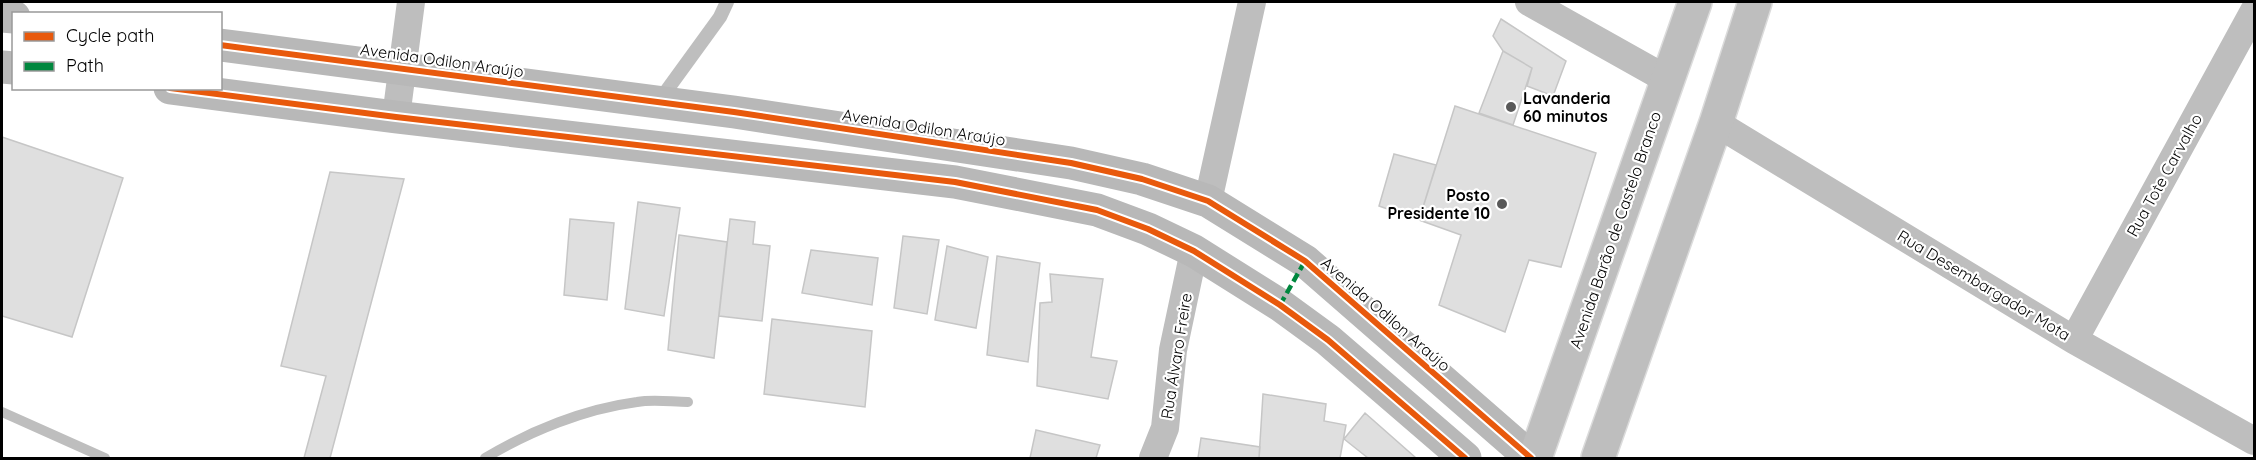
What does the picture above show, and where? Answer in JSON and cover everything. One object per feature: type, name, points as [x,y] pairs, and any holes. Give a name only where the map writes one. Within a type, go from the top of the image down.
[{"type":"main road","name":"Avenida Barão de Castelo Branco","points":[[1533,459],[1695,2]]},
{"type":"main road","points":[[1599,459],[1716,123],[1755,2]]},
{"type":"main road","name":"Avenida Odilon Araújo","points":[[222,45],[746,113],[1071,163],[1142,179],[1208,201],[1305,261],[1533,459]]},
{"type":"main road","points":[[186,90],[396,117],[955,182],[1096,210],[1194,251],[1280,305],[1328,340],[1465,459]]},
{"type":"street","points":[[396,117],[411,2]]},
{"type":"street","points":[[1208,201],[1252,2]]},
{"type":"street","points":[[1529,2],[1668,80]]},
{"type":"street","name":"Rua Tote Carvalho","points":[[2074,340],[2254,11]]},
{"type":"street","name":"Rua Desembargador Mota","points":[[1716,123],[2074,340],[2254,441]]},
{"type":"street","name":"Rua Álvaro Freire","points":[[1153,459],[1165,428],[1173,350],[1194,251]]},
{"type":"lane","points":[[658,102],[720,17],[727,2]]},
{"type":"building","points":[[1501,19],[1566,61],[1553,96],[1527,86],[1532,68],[1503,51],[1493,36]]},
{"type":"building","points":[[1503,51],[1532,68],[1513,125],[1479,113]]},
{"type":"building","name":"Posto Presidente 10","points":[[1455,106],[1596,153],[1561,267],[1529,260],[1505,332],[1439,305],[1461,235],[1419,220]]},
{"type":"building","points":[[2,137],[123,178],[72,337],[2,316]]},
{"type":"building","points":[[1394,154],[1436,165],[1419,220],[1379,206]]},
{"type":"building","points":[[330,172],[404,179],[330,458],[304,458],[326,376],[281,366]]},
{"type":"building","points":[[638,202],[680,208],[664,316],[625,309]]},
{"type":"building","points":[[570,219],[614,223],[607,300],[564,295]]},
{"type":"building","points":[[730,219],[755,222],[753,244],[770,246],[762,321],[719,316]]},
{"type":"building","points":[[679,235],[727,242],[714,358],[668,350]]},
{"type":"building","points":[[903,236],[939,240],[927,314],[894,308]]},
{"type":"building","points":[[947,246],[988,257],[976,328],[935,320]]},
{"type":"building","points":[[811,250],[878,258],[872,305],[802,293]]},
{"type":"building","points":[[997,256],[1040,263],[1028,362],[987,355]]},
{"type":"building","points":[[1050,274],[1103,279],[1091,357],[1117,361],[1108,399],[1037,386],[1040,303],[1052,302]]},
{"type":"building","points":[[772,319],[872,331],[865,407],[764,394]]},
{"type":"building","points":[[1263,394],[1326,404],[1324,421],[1346,425],[1340,458],[1259,458]]},
{"type":"building","points":[[1365,413],[1416,458],[1368,458],[1344,439]]},
{"type":"building","points":[[1036,430],[1100,445],[1096,458],[1030,458]]},
{"type":"building","points":[[1201,438],[1260,447],[1259,458],[1198,458]]},
{"type":"waterway","points":[[485,458],[539,430],[597,410],[643,401],[688,402]]},
{"type":"waterway","points":[[2,412],[105,458]]},
{"type":"marked path","points":[[1280,305],[1305,261]]},
{"type":"cycle path","points":[[222,45],[734,112],[1071,163],[1142,179],[1208,201],[1305,261],[1531,458]]},
{"type":"cycle path","points":[[186,90],[396,117],[955,182],[1097,210],[1148,229],[1194,251],[1280,305],[1328,340],[1465,458]]},
{"type":"place","name":"Lavanderia 60 minutos","points":[[1511,107]]},
{"type":"place","name":"Posto Presidente 10","points":[[1502,204]]}]
